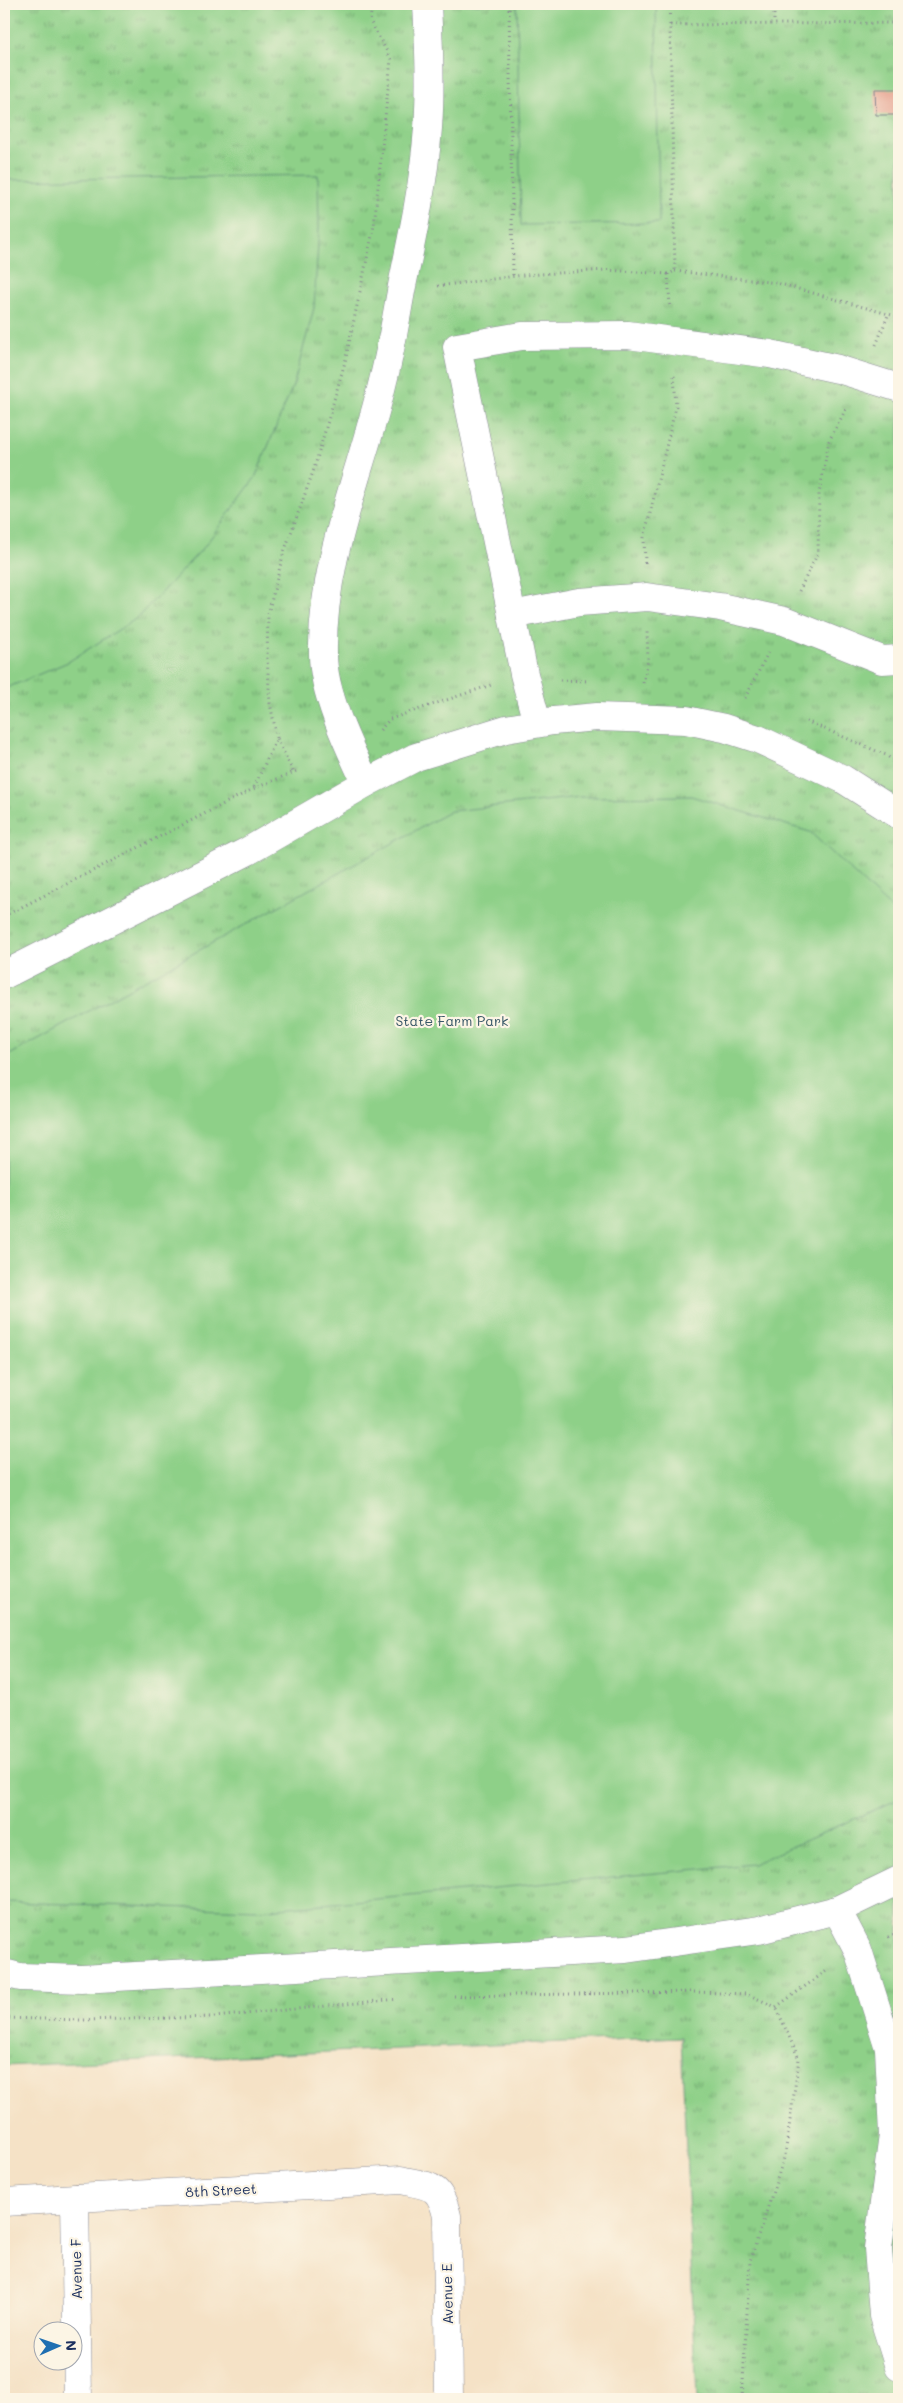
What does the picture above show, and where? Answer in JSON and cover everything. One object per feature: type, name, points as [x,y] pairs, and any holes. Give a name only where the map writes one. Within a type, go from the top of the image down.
[{"type":"street","points":[[366,783],[348,745],[326,681],[323,656],[324,610],[334,560],[383,381],[422,189],[428,127],[430,65],[426,4]]},
{"type":"street","points":[[537,723],[524,674],[457,347],[522,336],[573,334],[672,340],[770,354],[838,369],[899,388]]},
{"type":"street","points":[[512,615],[578,602],[647,597],[720,607],[784,621],[882,660],[899,659]]},
{"type":"street","points":[[4,975],[248,851],[366,783],[416,757],[506,729],[537,723],[598,716],[686,720],[724,728],[758,739],[843,779],[899,815]]},
{"type":"street","points":[[4,1973],[20,1977],[81,1979],[626,1949],[759,1930],[837,1910],[899,1880]]},
{"type":"street","points":[[837,1910],[858,1950],[890,2048],[893,2135],[878,2248],[883,2316],[899,2367]]},
{"type":"street","name":"8th Street","points":[[4,2202],[400,2180],[433,2188],[437,2192]]},
{"type":"street","name":"Avenue E","points":[[437,2192],[442,2197],[447,2216],[449,2399]]},
{"type":"street","name":"Avenue F","points":[[75,2198],[78,2399]]},
{"type":"path","points":[[293,772],[277,738],[270,703],[267,658],[268,614],[283,555],[314,469],[346,362],[374,226],[391,59],[370,21],[372,4]]},
{"type":"path","points":[[508,4],[513,276]]},
{"type":"path","points":[[669,4],[675,271]]},
{"type":"path","points":[[774,4],[774,24]]},
{"type":"path","points":[[670,25],[899,22]]},
{"type":"path","points":[[402,287],[437,286],[513,276],[607,270],[668,274],[675,271],[776,283],[899,317]]},
{"type":"path","points":[[643,683],[648,660],[644,538],[676,406],[668,274]]},
{"type":"path","points":[[742,704],[818,553],[819,494],[830,441],[863,377],[889,313]]},
{"type":"path","points":[[253,789],[277,738]]},
{"type":"path","points":[[4,916],[253,789],[299,770]]},
{"type":"path","points":[[776,2007],[858,1950],[899,1932]]},
{"type":"path","points":[[451,1996],[703,1992],[747,1994],[776,2007],[799,2059],[785,2155],[750,2260],[742,2399]]},
{"type":"path","points":[[4,2018],[80,2020],[214,2017],[403,1998]]},
{"type":"green space","name":"State Farm Park","points":[[4,4],[899,4],[899,2399],[697,2399],[681,2037],[4,2066]]},
{"type":"green space","points":[[517,4],[656,4],[659,223],[521,225]]},
{"type":"green space","points":[[318,175],[319,227],[314,308],[294,383],[255,478],[204,547],[137,618],[68,662],[4,689],[4,180]]},
{"type":"green space","points":[[691,796],[810,832],[899,916],[899,1799],[753,1864],[258,1910],[4,1902],[4,1058],[451,811],[580,797]]},
{"type":"building","points":[[875,89],[899,89],[899,115],[876,115]]}]
